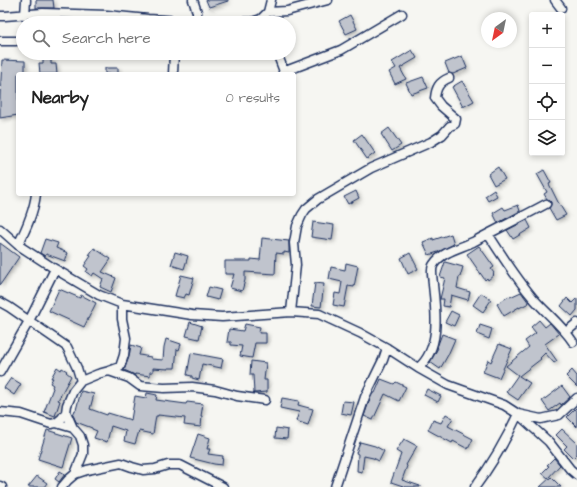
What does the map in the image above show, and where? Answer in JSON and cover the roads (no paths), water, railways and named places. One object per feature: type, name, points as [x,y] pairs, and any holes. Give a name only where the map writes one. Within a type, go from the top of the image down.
[{"type":"street","points":[[26,0],[26,15]]},
{"type":"street","points":[[192,0],[197,16]]},
{"type":"street","points":[[266,16],[271,0]]},
{"type":"street","points":[[268,12],[287,11],[328,0]]},
{"type":"street","points":[[555,0],[561,8]]},
{"type":"street","points":[[0,16],[42,13],[107,14],[124,16]]},
{"type":"street","points":[[286,72],[341,50],[402,14]]},
{"type":"street","points":[[0,41],[16,41]]},
{"type":"street","points":[[173,72],[174,60]]},
{"type":"street","points":[[279,60],[284,72]]},
{"type":"street","points":[[291,312],[296,265],[294,243],[298,226],[306,209],[318,199],[345,182],[370,168],[431,142],[442,135],[450,126],[455,124],[456,119],[441,106],[435,98],[438,86],[444,80],[449,78]]},
{"type":"street","points":[[18,245],[24,233],[36,196]]},
{"type":"street","points":[[418,368],[426,359],[433,343],[436,325],[432,276],[432,266],[434,263],[447,253],[470,243],[546,204]]},
{"type":"street","points":[[0,229],[18,245],[55,269],[99,295],[122,304],[192,315],[222,317],[291,312],[320,314],[387,348],[448,385],[504,405],[518,414],[549,442],[570,469],[577,475]]},
{"type":"street","points":[[488,234],[511,270],[532,297],[566,332],[573,342]]},
{"type":"street","points":[[0,372],[29,321],[55,269]]},
{"type":"street","points":[[0,302],[67,347],[77,368],[80,381]]},
{"type":"street","points":[[56,423],[66,412],[67,404],[72,391],[80,381],[120,367],[124,355],[126,338],[122,319],[122,304]]},
{"type":"street","points":[[566,332],[577,323]]},
{"type":"street","points":[[335,487],[365,397],[383,360],[387,348]]},
{"type":"street","points":[[109,371],[129,378],[140,386],[164,388],[192,387],[264,400]]},
{"type":"street","points":[[518,414],[541,419],[559,415],[577,398]]},
{"type":"street","points":[[0,412],[21,414],[51,424],[56,423],[73,428]]},
{"type":"street","points":[[66,412],[73,428],[80,436],[83,445],[83,454],[75,474]]},
{"type":"street","points":[[475,487],[483,477],[508,435],[518,414]]},
{"type":"street","points":[[62,487],[75,474],[121,463],[143,470],[168,465],[180,465],[223,487]]}]
